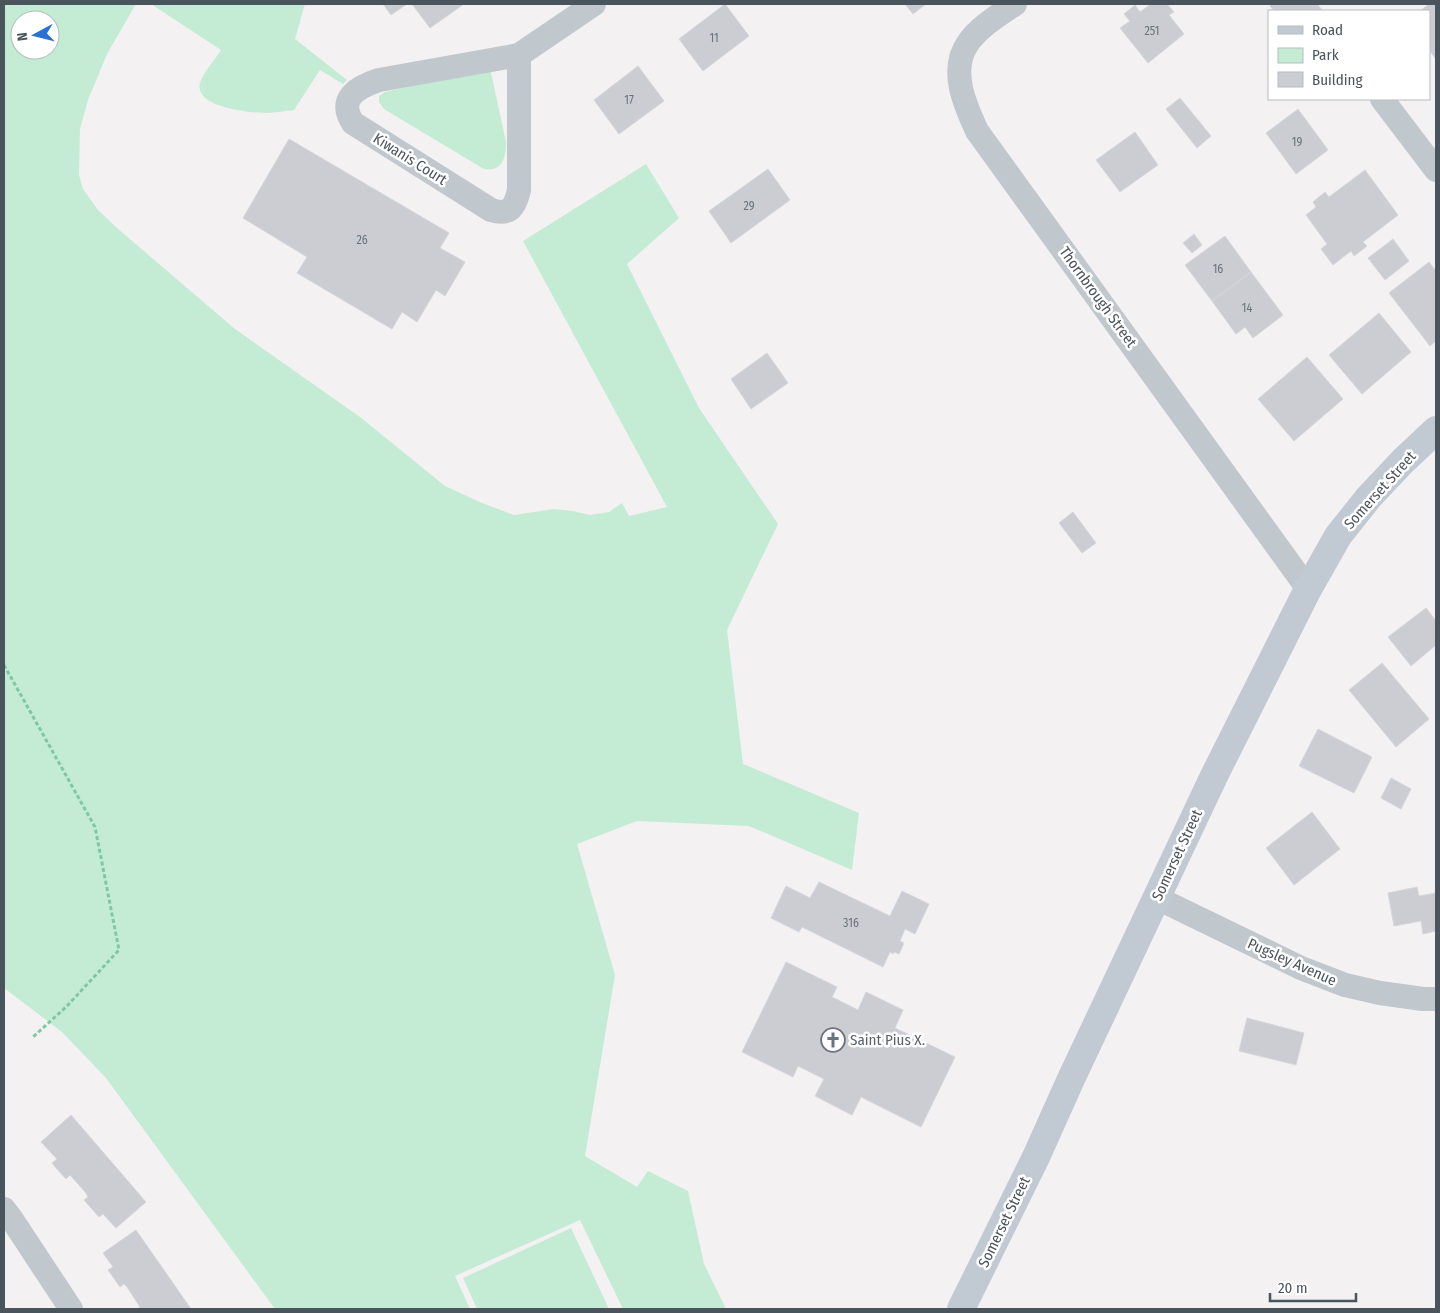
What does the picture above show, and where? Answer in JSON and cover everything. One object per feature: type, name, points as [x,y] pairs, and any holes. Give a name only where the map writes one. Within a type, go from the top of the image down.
[{"type":"main road","name":"Somerset Street","points":[[961,1309],[1014,1201],[1214,776],[1308,589],[1338,536],[1369,497],[1436,430]]},
{"type":"street","name":"Kiwanis Court","points":[[519,55],[519,190],[517,199],[507,212],[491,210],[353,123],[347,115],[346,105],[350,96],[368,84],[379,80],[519,55],[594,4]]},
{"type":"street","name":"Thornbrough Street","points":[[1015,4],[984,27],[968,43],[962,56],[960,83],[966,106],[977,130],[1308,589]]},
{"type":"street","points":[[1383,100],[1436,170]]},
{"type":"street","name":"Pugsley Avenue","points":[[1156,898],[1301,968],[1345,985],[1380,993],[1436,999]]},
{"type":"street","points":[[4,1209],[71,1309]]},
{"type":"path","points":[[4,665],[95,827],[118,950],[66,1007],[33,1037]]},
{"type":"green space","points":[[4,4],[136,4],[107,54],[88,100],[80,129],[79,175],[83,189],[98,210],[235,329],[360,417],[445,486],[514,515],[554,509],[590,515],[609,512],[622,503],[629,516],[667,507],[523,241],[646,164],[679,218],[627,264],[699,408],[778,524],[727,630],[743,764],[859,813],[852,870],[749,826],[637,821],[577,844],[615,975],[585,1156],[637,1187],[648,1171],[688,1191],[704,1264],[726,1309],[623,1309],[580,1220],[455,1276],[470,1309],[275,1309],[106,1078],[62,1032],[4,988]]},
{"type":"green space","points":[[151,4],[305,4],[295,39],[347,80],[343,84],[320,70],[294,110],[263,113],[223,107],[205,98],[200,91],[202,79],[221,50]]},
{"type":"green space","points":[[490,68],[506,142],[504,158],[499,166],[495,168],[484,169],[384,109],[379,102],[379,96],[385,92]]},
{"type":"green space","points":[[571,1228],[609,1309],[477,1309],[463,1278]]},
{"type":"building","points":[[383,4],[407,4],[391,15]]},
{"type":"building","points":[[412,4],[464,4],[430,28]]},
{"type":"building","points":[[725,4],[749,36],[703,71],[679,39]]},
{"type":"building","points":[[905,4],[926,4],[913,14]]},
{"type":"building","points":[[1151,4],[1167,4],[1174,12],[1169,15],[1184,34],[1148,63],[1120,28],[1130,21],[1124,14],[1135,5],[1140,12]]},
{"type":"building","points":[[1272,4],[1317,4],[1322,10],[1273,10],[1270,6]]},
{"type":"building","points":[[1429,4],[1436,4],[1436,59],[1430,51],[1430,10],[1421,10]]},
{"type":"building","points":[[638,66],[664,101],[619,134],[594,100]]},
{"type":"building","points":[[1180,98],[1211,136],[1197,148],[1166,109]]},
{"type":"building","points":[[1298,109],[1328,150],[1296,174],[1266,133]]},
{"type":"building","points":[[1135,132],[1158,165],[1120,192],[1096,160]]},
{"type":"building","points":[[289,139],[449,233],[440,248],[465,262],[445,296],[436,290],[417,322],[402,312],[392,329],[297,273],[307,257],[243,218]]},
{"type":"building","points":[[768,169],[790,200],[731,243],[709,211]]},
{"type":"building","points":[[1365,170],[1398,215],[1363,242],[1367,246],[1354,256],[1351,251],[1333,265],[1321,249],[1327,244],[1306,215],[1316,207],[1313,202],[1325,192],[1329,197]]},
{"type":"building","points":[[1194,234],[1202,245],[1192,253],[1183,243]]},
{"type":"building","points":[[1225,236],[1251,272],[1212,301],[1185,265]]},
{"type":"building","points":[[1393,239],[1409,261],[1385,280],[1368,258]]},
{"type":"building","points":[[1429,262],[1436,271],[1436,341],[1430,346],[1389,293]]},
{"type":"building","points":[[1251,272],[1283,315],[1253,338],[1245,327],[1236,334],[1212,301]]},
{"type":"building","points":[[1379,313],[1411,352],[1362,394],[1329,355]]},
{"type":"building","points":[[767,353],[788,383],[751,409],[731,379]]},
{"type":"building","points":[[1307,357],[1343,399],[1294,441],[1258,399]]},
{"type":"building","points":[[1073,512],[1096,543],[1082,553],[1059,523]]},
{"type":"building","points":[[1426,608],[1436,621],[1436,645],[1411,666],[1388,637]]},
{"type":"building","points":[[1382,663],[1429,719],[1396,747],[1349,690]]},
{"type":"building","points":[[1318,729],[1372,757],[1354,793],[1299,766]]},
{"type":"building","points":[[1391,778],[1411,789],[1401,809],[1381,798]]},
{"type":"building","points":[[1312,812],[1340,849],[1294,885],[1266,848]]},
{"type":"building","points":[[819,882],[890,916],[902,891],[929,904],[915,934],[905,929],[900,941],[904,943],[899,954],[890,952],[883,967],[802,927],[799,932],[771,918],[786,886],[810,898]]},
{"type":"building","points":[[1417,887],[1419,896],[1436,893],[1436,931],[1423,934],[1421,921],[1394,926],[1388,893]]},
{"type":"building","name":"Saint Pius X.","points":[[786,962],[837,987],[832,997],[858,1010],[866,992],[903,1010],[895,1028],[955,1057],[921,1127],[861,1097],[852,1115],[815,1096],[824,1079],[798,1066],[793,1077],[742,1052]]},
{"type":"building","points":[[1247,1018],[1304,1033],[1296,1065],[1239,1051]]},
{"type":"building","points":[[71,1115],[146,1202],[116,1228],[103,1214],[99,1217],[84,1200],[88,1197],[86,1193],[70,1175],[66,1179],[56,1168],[52,1163],[57,1159],[41,1142]]},
{"type":"building","points":[[136,1230],[191,1309],[137,1309],[140,1307],[127,1287],[124,1284],[120,1287],[108,1270],[113,1267],[103,1253]]},
{"type":"place","name":"Saint Pius X.","points":[[833,1040]]}]
